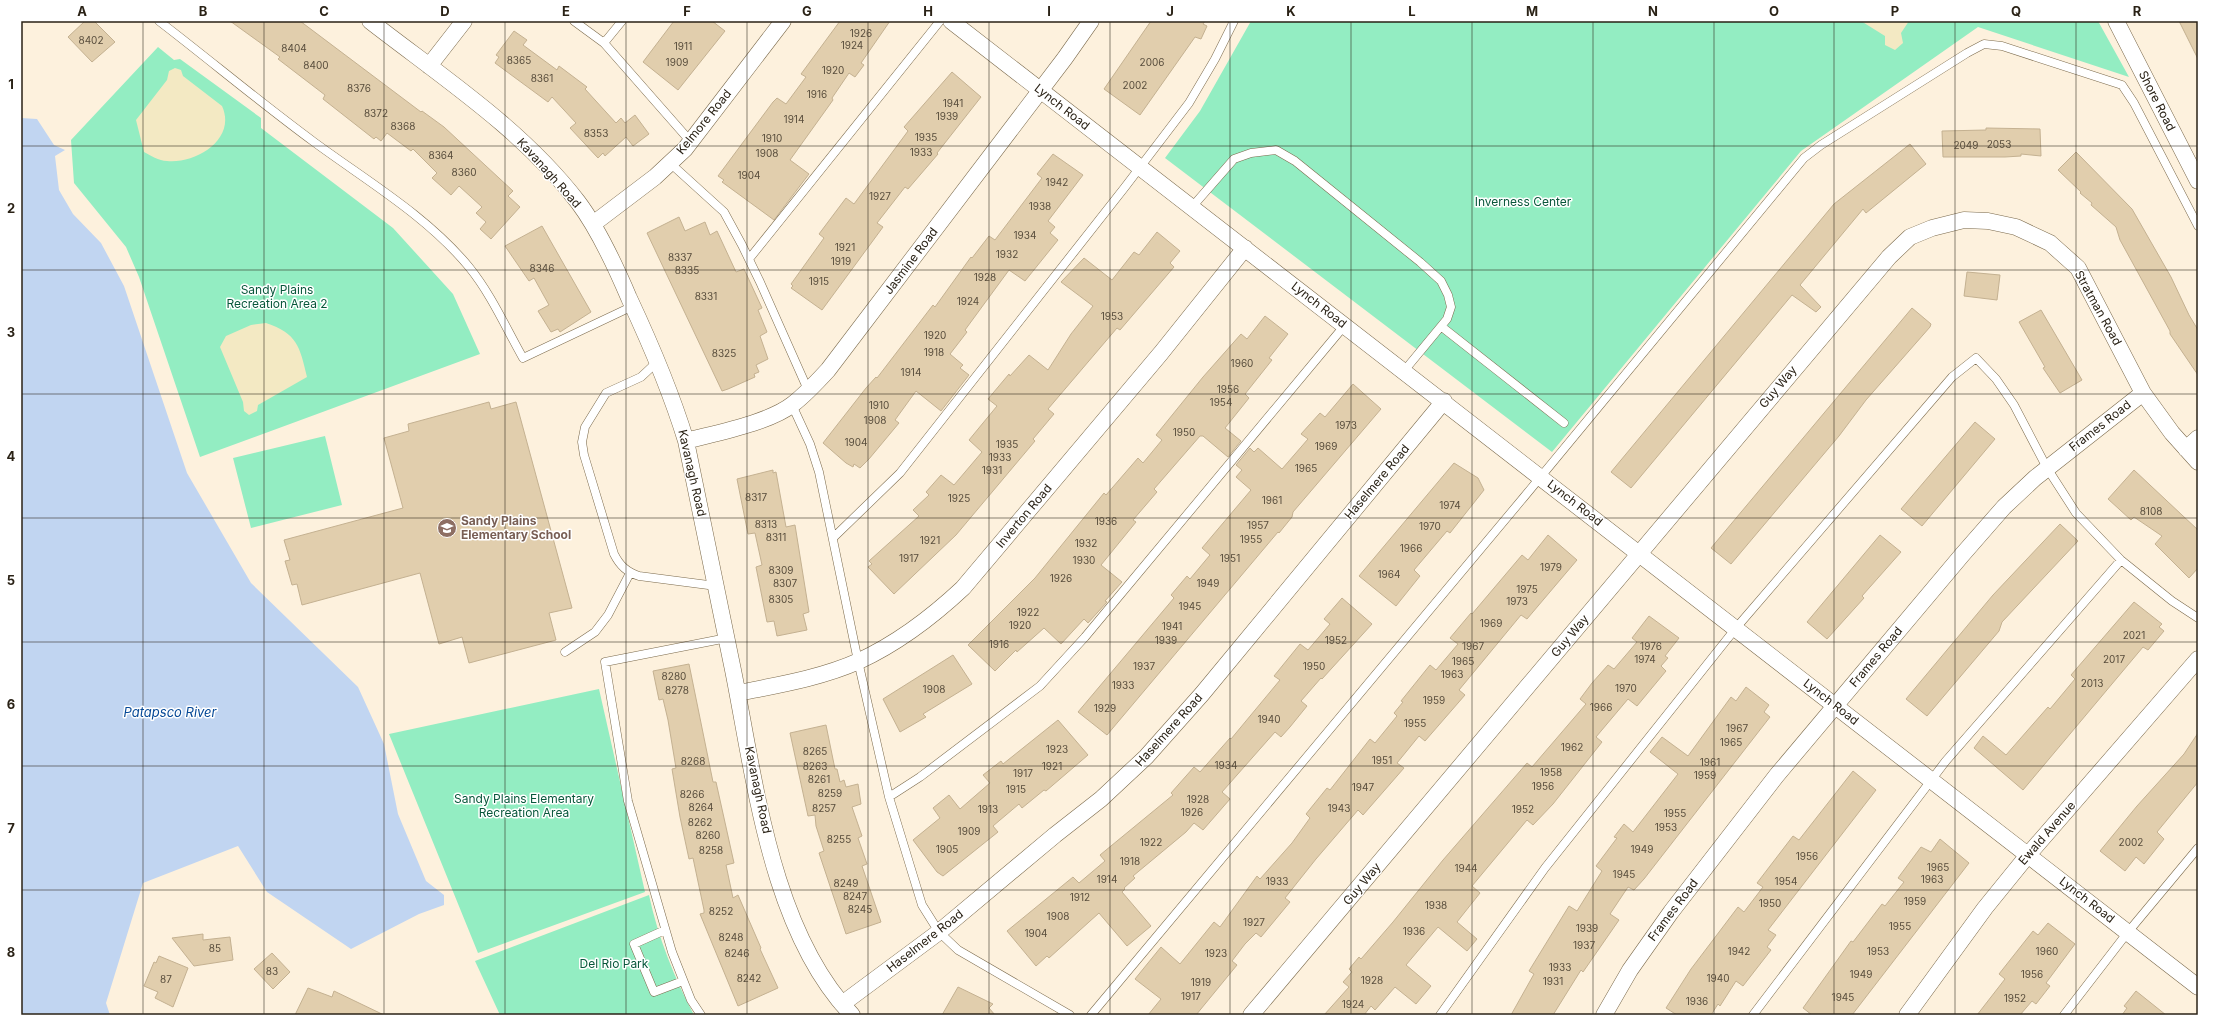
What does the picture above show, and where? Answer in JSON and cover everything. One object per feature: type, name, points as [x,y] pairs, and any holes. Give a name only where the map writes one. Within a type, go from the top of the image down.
[{"type":"street","name":"Kavanagh Road","points":[[370,21],[481,106],[514,135],[552,172],[578,202],[592,224],[633,306],[672,397],[686,441],[762,815],[784,896],[802,940],[847,1010]]},
{"type":"street","points":[[429,66],[464,21]]},
{"type":"street","name":"Kelmore Road","points":[[592,224],[670,163],[691,142],[783,21]]},
{"type":"street","name":"Lynch Road","points":[[951,21],[1541,476],[2198,987]]},
{"type":"street","name":"Jasmine Road","points":[[686,441],[757,421],[792,405],[828,370],[1091,21]]},
{"type":"street","name":"Shore Road","points":[[2116,21],[2198,181]]},
{"type":"street","name":"Stratman Road","points":[[1889,257],[1910,237],[1932,228],[1964,220],[1988,221],[2016,227],[2050,243],[2078,268],[2143,393],[2172,434],[2198,462]]},
{"type":"street","name":"Inverton Road","points":[[738,693],[796,680],[858,661],[888,645],[932,617],[963,588],[1161,353],[1245,248]]},
{"type":"street","name":"Guy Way","points":[[1251,1015],[1889,257]]},
{"type":"street","name":"Frames Road","points":[[1604,1015],[1630,970],[1671,912],[1777,775],[2004,507],[2047,468],[2143,393]]},
{"type":"street","name":"Haselmere Road","points":[[847,1010],[1055,835],[1101,799],[1146,757],[1202,694],[1444,401]]},
{"type":"street","points":[[2186,449],[2198,438]]},
{"type":"street","name":"Ewald Avenue","points":[[1907,1015],[1985,908],[2028,855],[2198,659]]},
{"type":"lane","points":[[159,21],[300,132],[417,218],[444,240],[470,268],[490,299],[523,358],[633,306]]},
{"type":"lane","points":[[574,21],[604,43],[691,142]]},
{"type":"lane","points":[[604,43],[622,21]]},
{"type":"lane","points":[[749,259],[940,21]]},
{"type":"lane","points":[[834,537],[900,473],[1141,167],[1189,103],[1234,21]]},
{"type":"lane","points":[[1091,1015],[1541,476],[1804,158],[1827,140],[1967,53],[1984,44],[2002,46],[2122,85],[2134,103],[2198,226]]},
{"type":"lane","points":[[1192,207],[1234,159],[1251,153],[1276,150],[1302,166],[1420,262],[1441,281],[1448,295],[1450,307],[1447,319],[1442,327],[1404,371]]},
{"type":"lane","points":[[670,163],[724,212],[749,259],[808,390]]},
{"type":"lane","points":[[889,796],[920,777],[1040,686],[1049,677],[1085,637],[1345,325]]},
{"type":"lane","points":[[1442,327],[1564,423]]},
{"type":"lane","points":[[1440,1015],[1545,868],[1736,628],[1952,377],[1976,358],[1996,379],[2014,405],[2047,468],[2076,513],[2120,560],[2172,602],[2198,618]]},
{"type":"lane","points":[[658,362],[641,376],[606,393],[584,427],[582,442],[614,554],[619,564],[630,573],[639,576],[716,586]]},
{"type":"lane","points":[[792,405],[810,444],[819,472],[834,537],[858,661],[889,796],[922,905],[939,932],[958,950],[1070,1015]]},
{"type":"lane","points":[[1753,1015],[1932,780],[2022,672],[2120,560]]},
{"type":"lane","points":[[565,652],[595,632],[608,616],[630,573]]},
{"type":"lane","points":[[701,1015],[691,1000],[683,981],[666,930],[628,801],[605,662],[727,638]]},
{"type":"lane","points":[[2064,1015],[2128,932],[2198,848]]},
{"type":"lane","points":[[666,930],[634,944],[654,992],[683,981]]},
{"type":"green space","name":"Inverness Center","points":[[1251,21],[2098,21],[2129,77],[1978,27],[1801,151],[1552,452],[1165,158],[1200,111]]},
{"type":"green space","name":"Sandy Plains Recreation Area 2","points":[[158,47],[174,60],[180,59],[261,118],[261,128],[393,228],[453,294],[480,354],[200,457],[139,277],[126,247],[74,183],[71,140]]},
{"type":"green space","points":[[325,436],[342,505],[251,528],[233,458]]},
{"type":"green space","name":"Sandy Plains Elementary Recreation Area","points":[[599,689],[645,892],[478,953],[389,734]]},
{"type":"green space","name":"Del Rio Park","points":[[649,895],[667,956],[694,1015],[500,1015],[475,961]]},
{"type":"sand","points":[[1861,21],[1909,21],[1901,33],[1903,43],[1895,50],[1885,45],[1885,36]]},
{"type":"sand","points":[[175,68],[181,70],[183,76],[222,106],[225,118],[224,129],[219,139],[201,154],[178,161],[164,161],[144,152],[136,120],[167,80],[169,71]]},
{"type":"sand","points":[[266,323],[284,331],[296,342],[302,357],[307,377],[258,405],[257,411],[249,415],[244,411],[243,402],[220,347],[226,336],[251,325]]},
{"type":"water","name":"Patapsco River","points":[[21,118],[37,119],[54,145],[65,150],[55,156],[59,190],[73,214],[101,243],[124,286],[187,473],[251,583],[358,687],[384,744],[398,814],[426,881],[444,895],[444,905],[419,914],[351,949],[267,892],[238,846],[143,883],[106,1003],[110,1015],[21,1015]]},
{"type":"building","points":[[85,21],[94,21],[115,42],[92,62],[68,37]]},
{"type":"building","points":[[230,21],[300,21],[421,112],[422,111],[444,127],[513,191],[508,196],[520,207],[491,239],[480,229],[486,222],[476,213],[482,207],[459,186],[451,195],[432,178],[437,173],[413,149],[411,151],[387,133],[381,141],[376,137],[374,139],[323,99],[325,95],[278,59],[280,57]]},
{"type":"building","points":[[674,21],[712,21],[725,31],[678,90],[643,62]]},
{"type":"building","points":[[840,21],[890,21],[861,63],[864,65],[855,77],[849,73],[832,98],[833,100],[790,160],[809,174],[774,220],[722,182],[724,180],[718,176],[773,102],[777,98],[786,104],[806,77],[801,74]]},
{"type":"building","points":[[1151,21],[1205,21],[1203,24],[1207,26],[1201,39],[1195,37],[1140,115],[1104,89]]},
{"type":"building","points":[[2179,21],[2198,21],[2198,59]]},
{"type":"building","points":[[514,31],[527,40],[523,45],[557,70],[559,66],[587,87],[585,89],[616,123],[621,118],[625,123],[635,115],[649,134],[633,146],[626,137],[605,156],[603,153],[598,158],[570,128],[576,123],[552,97],[548,102],[495,63],[499,57],[496,55]]},
{"type":"building","points":[[952,72],[981,97],[937,153],[938,154],[908,189],[905,187],[877,223],[883,227],[822,310],[791,288],[793,286],[791,284],[824,238],[819,234],[846,198],[854,204],[908,131],[904,127]]},
{"type":"building","points":[[1986,128],[2040,129],[2041,156],[2021,154],[2021,156],[2005,157],[1943,157],[1942,131],[1986,130]]},
{"type":"building","points":[[1910,144],[1926,164],[1866,213],[1863,209],[1800,285],[1821,307],[1816,312],[1792,295],[1631,488],[1611,472],[1834,204]]},
{"type":"building","points":[[2076,152],[2132,209],[2171,277],[2189,315],[2198,330],[2198,375],[2170,334],[2170,331],[2120,240],[2116,227],[2091,205],[2092,203],[2058,170]]},
{"type":"building","points":[[1053,154],[1083,175],[1048,221],[1055,227],[1050,233],[1058,240],[1025,281],[1009,270],[965,330],[967,332],[950,354],[963,365],[960,368],[969,375],[941,411],[916,391],[895,420],[899,423],[869,459],[860,468],[854,464],[853,467],[846,463],[823,443],[866,388],[876,377],[877,378],[933,305],[935,307],[971,257],[972,258],[989,236],[995,240],[1042,178],[1037,174]]},
{"type":"building","points":[[679,217],[685,231],[705,222],[710,235],[717,231],[736,272],[744,269],[762,308],[758,310],[767,332],[760,336],[768,359],[756,365],[759,372],[754,374],[755,377],[722,391],[647,233]]},
{"type":"building","points":[[542,226],[591,312],[560,332],[558,329],[551,332],[538,311],[549,305],[534,278],[529,281],[505,246]]},
{"type":"building","points":[[1157,232],[1180,251],[1170,263],[1174,267],[1120,330],[1117,328],[1048,409],[1054,414],[1033,439],[1035,441],[956,535],[894,594],[868,567],[872,564],[869,561],[919,516],[913,510],[929,495],[926,492],[941,475],[954,485],[982,452],[969,440],[997,406],[988,399],[1009,374],[1010,376],[1029,355],[1048,370],[1071,334],[1093,306],[1061,282],[1084,258],[1112,280],[1134,252],[1139,255]]},
{"type":"building","points":[[1967,272],[2000,275],[1997,300],[1964,296]]},
{"type":"building","points":[[1912,308],[1931,324],[1930,327],[1866,400],[1839,436],[1731,564],[1711,548]]},
{"type":"building","points":[[2041,310],[2082,380],[2060,393],[2043,368],[2045,367],[2019,322]]},
{"type":"building","points":[[1265,316],[1288,334],[1269,358],[1272,360],[1245,394],[1249,398],[1225,428],[1241,441],[1228,457],[1203,436],[1200,436],[1154,489],[1157,492],[1133,520],[1136,522],[1101,565],[1122,582],[1105,601],[1107,602],[1088,623],[1084,619],[1061,644],[1044,628],[1017,652],[1016,650],[995,671],[968,645],[1035,578],[1104,493],[1106,495],[1138,458],[1143,463],[1162,440],[1156,435],[1203,377],[1241,334],[1247,339]]},
{"type":"building","points":[[1353,384],[1381,409],[1293,512],[1292,517],[1279,533],[1278,532],[1107,735],[1078,712],[1174,598],[1171,595],[1187,576],[1190,579],[1210,555],[1202,548],[1251,490],[1236,477],[1242,470],[1236,465],[1250,448],[1254,452],[1258,448],[1282,469],[1308,439],[1301,434],[1320,413],[1325,417]]},
{"type":"building","points":[[489,402],[491,409],[516,402],[572,608],[549,613],[556,640],[469,663],[462,637],[439,644],[420,573],[302,605],[297,584],[292,585],[285,561],[290,560],[284,540],[403,508],[384,438],[409,431],[408,424]]},
{"type":"building","points":[[1975,422],[1995,439],[1922,526],[1901,509]]},
{"type":"building","points":[[1454,463],[1478,478],[1484,490],[1450,533],[1447,531],[1414,570],[1420,576],[1396,606],[1359,576]]},
{"type":"building","points":[[773,470],[773,473],[776,472],[786,527],[795,525],[809,612],[803,614],[807,630],[777,636],[774,621],[767,622],[756,567],[762,565],[755,533],[748,534],[737,479]]},
{"type":"building","points":[[2134,470],[2198,530],[2198,568],[2189,578],[2155,544],[2162,536],[2134,517],[2131,520],[2108,499]]},
{"type":"building","points":[[2060,524],[2078,541],[2002,622],[1999,631],[1927,716],[1906,699],[1993,595]]},
{"type":"building","points":[[1548,535],[1577,560],[1527,619],[1521,615],[1459,690],[1465,695],[1425,741],[1419,736],[1397,763],[1404,768],[1363,815],[1358,810],[1316,859],[1285,898],[1290,902],[1261,937],[1256,933],[1245,944],[1232,961],[1237,965],[1196,1015],[1148,1015],[1161,999],[1135,979],[1161,947],[1180,964],[1214,922],[1220,927],[1257,876],[1260,879],[1292,843],[1310,818],[1306,814],[1327,788],[1330,790],[1370,739],[1375,743],[1397,716],[1394,713],[1403,702],[1401,701],[1430,665],[1436,670],[1458,644],[1450,638],[1522,555],[1528,560]]},
{"type":"building","points":[[1880,535],[1901,552],[1862,596],[1864,598],[1827,639],[1807,622]]},
{"type":"building","points":[[1342,598],[1372,624],[1301,701],[1307,706],[1290,727],[1281,737],[1275,732],[1222,792],[1230,799],[1203,830],[1194,823],[1186,832],[1133,876],[1135,878],[1124,888],[1125,889],[1122,892],[1151,926],[1127,946],[1099,913],[1049,958],[1047,956],[1036,966],[1007,931],[1073,877],[1079,883],[1105,861],[1100,855],[1173,795],[1171,793],[1194,767],[1200,772],[1230,738],[1231,739],[1280,680],[1274,676],[1300,644],[1308,650],[1330,624],[1324,619]]},
{"type":"building","points":[[2134,602],[2162,624],[2159,627],[2164,631],[2148,650],[2143,647],[2023,790],[1974,748],[1983,736],[2006,755],[2048,707],[2050,709],[2075,679],[2071,675]]},
{"type":"building","points":[[1649,616],[1679,638],[1665,656],[1668,658],[1661,666],[1666,671],[1637,706],[1628,699],[1596,737],[1602,742],[1553,804],[1533,825],[1527,820],[1472,886],[1480,893],[1457,922],[1477,939],[1467,951],[1438,927],[1406,965],[1431,986],[1416,1004],[1395,987],[1375,1010],[1371,1006],[1364,1015],[1324,1015],[1349,987],[1343,982],[1352,972],[1349,969],[1359,957],[1361,959],[1393,922],[1443,860],[1527,763],[1532,767],[1586,704],[1580,699],[1608,665],[1614,669],[1637,642],[1632,638]]},
{"type":"building","points":[[953,655],[972,684],[923,714],[926,717],[900,732],[883,699]]},
{"type":"building","points":[[689,664],[713,782],[716,782],[734,863],[726,865],[733,898],[738,895],[778,988],[738,1006],[700,914],[704,913],[704,910],[693,858],[689,859],[680,817],[672,769],[676,768],[668,720],[663,699],[659,700],[653,671]]},
{"type":"building","points":[[1746,687],[1769,705],[1764,712],[1770,717],[1644,879],[1634,890],[1628,887],[1610,914],[1619,920],[1583,972],[1581,970],[1553,1015],[1511,1015],[1534,974],[1529,971],[1569,906],[1577,911],[1602,871],[1596,866],[1617,838],[1614,837],[1624,824],[1633,832],[1678,774],[1650,752],[1662,737],[1688,756],[1731,697],[1736,701]]},
{"type":"building","points":[[1058,720],[1088,755],[1046,791],[1044,790],[1022,808],[1019,804],[993,826],[998,832],[943,876],[937,872],[913,840],[940,818],[933,808],[949,795],[960,809],[990,783],[983,775],[1001,761],[1003,764]]},
{"type":"building","points":[[826,725],[835,769],[837,769],[840,782],[844,780],[846,787],[858,784],[861,804],[852,807],[862,836],[858,838],[867,864],[862,866],[881,922],[846,934],[819,853],[824,851],[816,826],[815,815],[808,816],[790,733]]},
{"type":"building","points":[[2198,733],[2198,782],[2157,832],[2164,839],[2144,864],[2136,857],[2125,871],[2100,851],[2137,806],[2184,754]]},
{"type":"building","points":[[1853,771],[1876,790],[1768,930],[1776,935],[1767,947],[1771,950],[1743,986],[1736,981],[1720,1006],[1718,1004],[1711,1015],[1677,1015],[1666,1008],[1691,969],[1738,907],[1744,912],[1763,887],[1757,883],[1793,836],[1799,840]]},
{"type":"building","points":[[1940,839],[1969,863],[1852,1015],[1812,1015],[1803,1008],[1851,941],[1853,942],[1882,904],[1885,906],[1904,882],[1898,878],[1921,847],[1931,852]]},
{"type":"building","points":[[2048,923],[2075,944],[2046,983],[2050,986],[2036,1004],[2032,1001],[2020,1015],[1977,1015],[2005,979],[1999,974],[2033,931],[2038,935]]},
{"type":"building","points":[[203,934],[203,940],[230,937],[233,960],[194,966],[172,938]]},
{"type":"building","points":[[272,953],[290,972],[273,989],[254,969]]},
{"type":"building","points":[[159,956],[188,968],[173,1007],[155,998],[158,992],[144,986],[154,962],[156,963]]},
{"type":"building","points":[[958,987],[993,1004],[989,1008],[995,1015],[942,1015]]},
{"type":"building","points":[[308,988],[332,997],[334,991],[384,1015],[295,1015]]},
{"type":"building","points":[[2136,991],[2166,1015],[2122,1015],[2127,1008],[2124,1006]]},
{"type":"place","name":"Sandy Plains Elementary School","points":[[447,528]]}]
